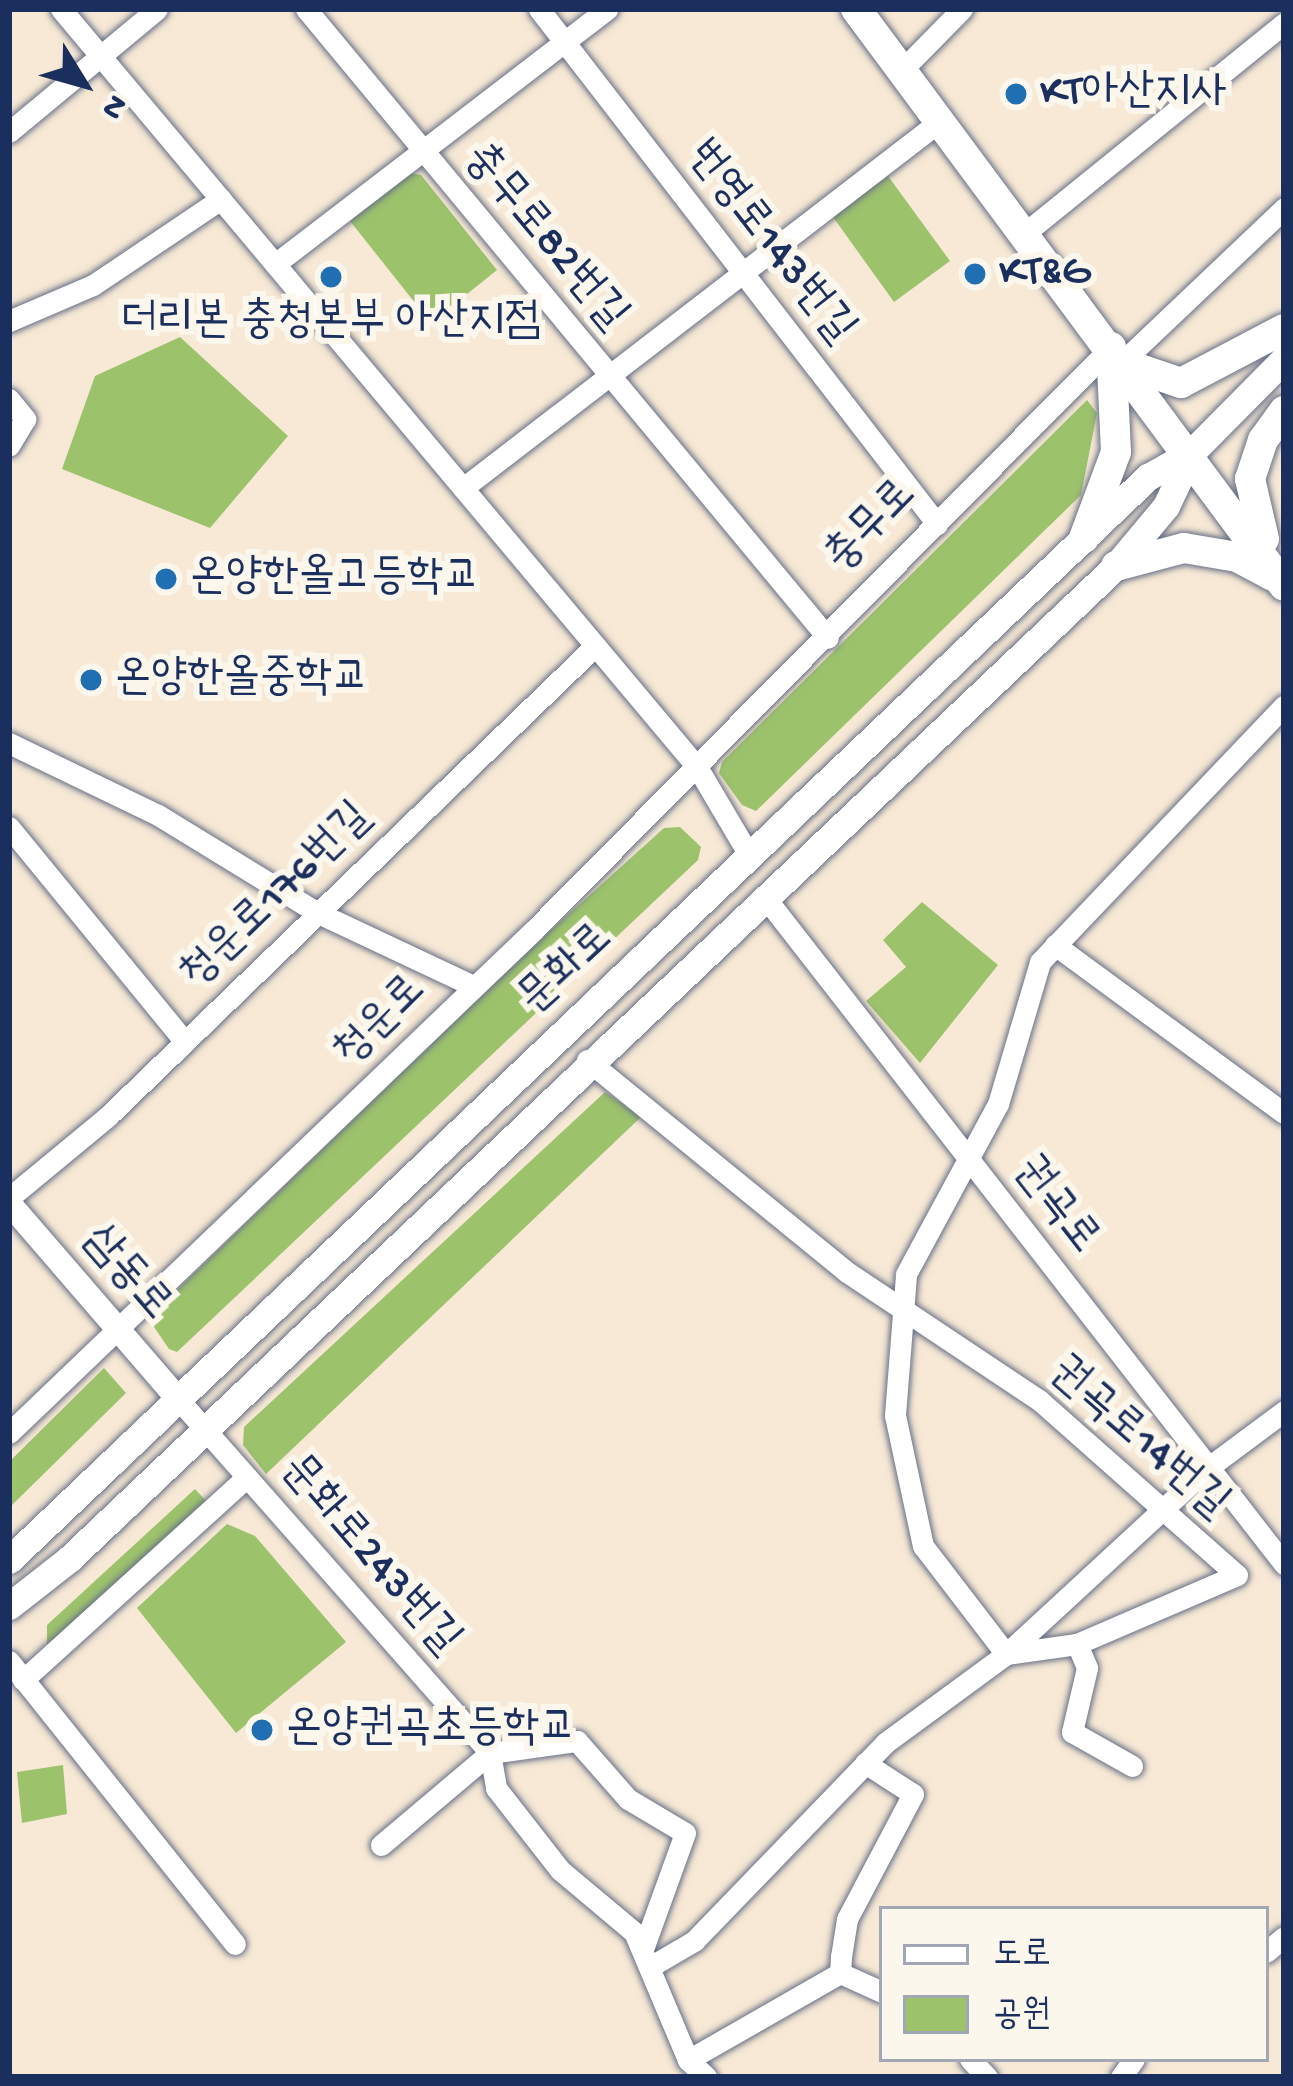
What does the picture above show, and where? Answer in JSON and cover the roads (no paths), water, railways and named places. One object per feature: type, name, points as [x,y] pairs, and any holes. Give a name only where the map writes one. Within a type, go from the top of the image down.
[{"type":"main road","points":[[856,9],[1191,453],[1281,582]]},
{"type":"main road","points":[[1117,355],[1180,383],[1284,329]]},
{"type":"main road","points":[[1084,538],[1116,452],[1117,355]]},
{"type":"main road","name":"문화로","points":[[9,1560],[1148,476],[1191,453],[1284,359]]},
{"type":"main road","points":[[1281,582],[1250,479],[1262,440],[1284,411]]},
{"type":"main road","name":"문화로","points":[[12,1608],[1115,566],[1166,506],[1191,453]]},
{"type":"main road","points":[[1115,566],[1184,548],[1237,557],[1281,582]]},
{"type":"street","points":[[61,9],[697,767],[749,855]]},
{"type":"street","points":[[9,132],[157,9]]},
{"type":"street","points":[[306,9],[421,153]]},
{"type":"street","name":"번영로143번길","points":[[538,9],[937,524]]},
{"type":"street","name":"충무로82번길","points":[[275,265],[608,9]]},
{"type":"street","points":[[902,70],[962,9]]},
{"type":"street","points":[[1025,233],[1284,23]]},
{"type":"street","points":[[463,488],[740,270],[940,121]]},
{"type":"street","name":"충무로82번길","points":[[421,153],[828,638]]},
{"type":"street","points":[[9,321],[93,285],[220,200]]},
{"type":"street","name":"충무로","points":[[697,767],[937,524],[1117,355],[1284,208]]},
{"type":"street","points":[[9,399],[26,419],[9,446]]},
{"type":"street","name":"청운로176번길","points":[[9,1200],[184,1041],[595,646]]},
{"type":"street","points":[[1284,706],[1040,962],[998,1104],[906,1274],[895,1415],[923,1546],[1006,1654],[1208,1467],[1284,1411]]},
{"type":"street","points":[[9,743],[158,815],[316,912],[473,986]]},
{"type":"street","name":"청운로","points":[[9,1433],[121,1334],[697,767]]},
{"type":"street","points":[[9,827],[184,1041]]},
{"type":"street","name":"권곡로","points":[[764,896],[1284,1564]]},
{"type":"street","points":[[1055,945],[1284,1113]]},
{"type":"street","name":"문화로","points":[[587,1060],[709,1165],[900,1308]]},
{"type":"street","name":"삼동로","points":[[9,1200],[179,1400]]},
{"type":"street","name":"권곡로14번길","points":[[648,1955],[710,1927],[865,1763],[1006,1654],[1077,1644],[1237,1574],[1039,1400],[900,1308]]},
{"type":"street","name":"문화로243번길","points":[[179,1400],[490,1753],[506,1802],[560,1870],[648,1955],[688,2060],[706,2077]]},
{"type":"street","points":[[235,1944],[16,1671],[247,1477]]},
{"type":"street","points":[[1077,1644],[1087,1668],[1072,1732],[1132,1766]]},
{"type":"street","points":[[381,1845],[490,1753],[577,1741],[628,1799],[685,1833],[648,1955]]},
{"type":"street","points":[[840,1973],[848,1919],[913,1793],[865,1763]]},
{"type":"street","points":[[840,1973],[879,1991]]},
{"type":"street","points":[[688,2060],[840,1973]]},
{"type":"place","name":"KT아산지사","points":[[1016,94]]},
{"type":"place","name":"KT&G","points":[[975,274]]},
{"type":"place","name":"더리본 충청본부 아산지점","points":[[331,277]]},
{"type":"place","name":"온양한올고등학교","points":[[166,579]]},
{"type":"place","name":"온양한올중학교","points":[[91,680]]},
{"type":"place","name":"온양권곡초등학교","points":[[262,1730]]}]
